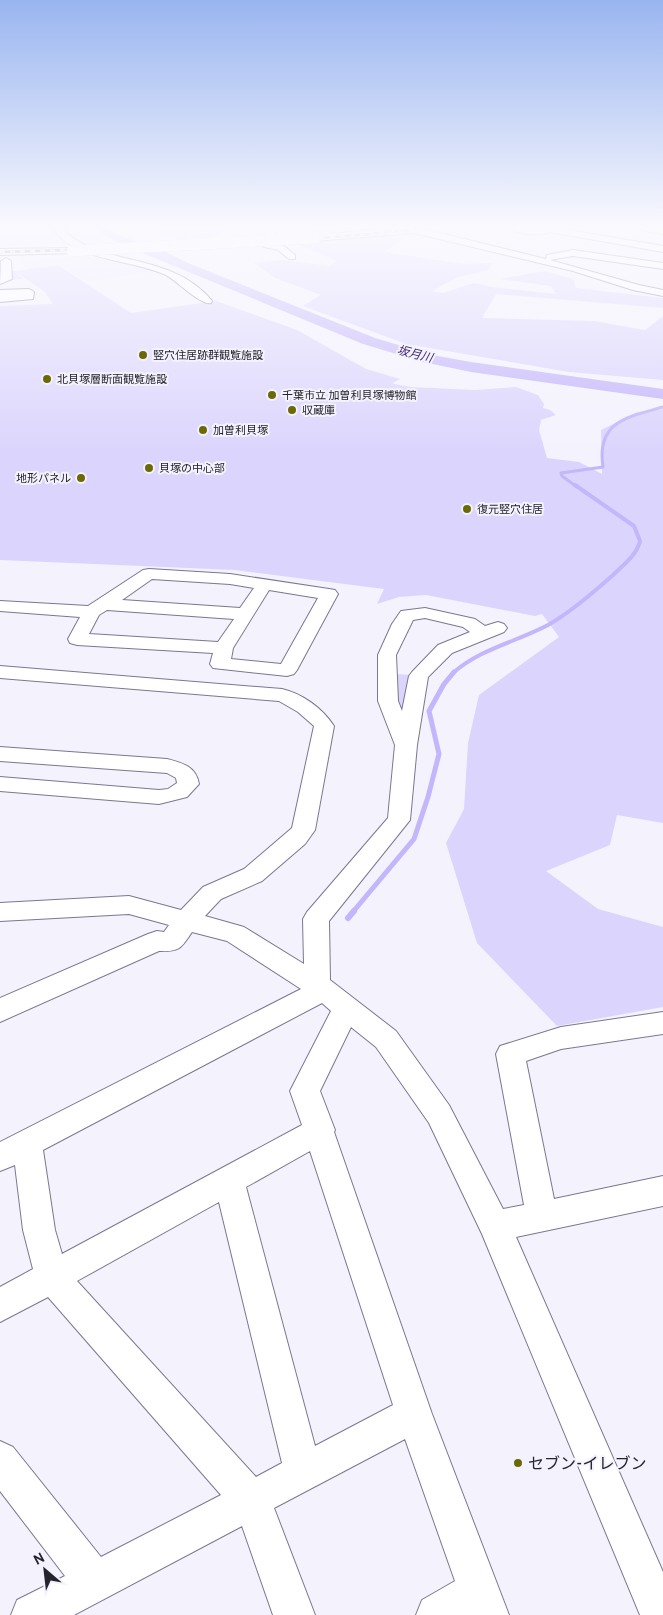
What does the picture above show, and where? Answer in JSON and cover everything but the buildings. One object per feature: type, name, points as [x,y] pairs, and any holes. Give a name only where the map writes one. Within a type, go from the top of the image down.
[{"type":"street","points":[[224,648],[77,639],[97,608],[149,574],[230,579],[329,594],[287,670],[220,664],[224,648],[264,585]]},
{"type":"street","points":[[0,606],[246,614]]},
{"type":"street","points":[[406,745],[388,701],[387,655],[407,615],[425,613],[470,623],[491,630],[445,650],[419,676],[406,745],[399,820],[316,919],[329,994],[305,1091],[320,1130],[414,1414],[484,1603],[437,1615]]},
{"type":"street","points":[[0,672],[282,695],[290,698],[320,720],[324,726],[303,830],[297,838],[253,875],[212,893],[186,920],[171,942],[157,941],[18,1001],[0,1011]]},
{"type":"street","points":[[0,754],[167,766],[181,770],[188,777],[188,784],[181,792],[171,796],[159,797],[0,784]]},
{"type":"street","points":[[0,912],[129,905],[236,934],[329,994],[386,1039],[440,1114],[495,1226],[658,1610]]},
{"type":"street","points":[[294,1615],[252,1501],[51,1276],[14,1150],[329,994]]},
{"type":"street","points":[[542,1216],[510,1054],[561,1038],[663,1023]]},
{"type":"street","points":[[0,1305],[320,1130]]},
{"type":"street","points":[[229,1181],[303,1471]]},
{"type":"street","points":[[495,1226],[663,1191]]},
{"type":"street","points":[[32,1615],[252,1501],[303,1471],[414,1414]]},
{"type":"street","points":[[0,1460],[96,1583]]},
{"type":"shaded area","points":[[116,303],[131,313],[199,303],[223,303],[297,330],[366,369],[400,379],[394,384],[411,387],[475,390],[516,387],[538,395],[544,404],[543,408],[550,410],[556,415],[541,420],[539,430],[547,458],[579,462],[602,474],[601,430],[637,412],[663,409],[663,823],[617,815],[610,845],[546,871],[598,909],[663,927],[663,1007],[557,1026],[477,943],[446,843],[464,809],[468,743],[479,695],[559,637],[542,614],[535,616],[426,595],[399,597],[377,604],[384,589],[235,570],[0,560],[0,306]]},
{"type":"shaded area","points":[[307,303],[491,303],[482,318],[594,321],[645,330],[663,316],[663,380],[569,372],[406,344],[303,306]]},
{"type":"shaded area","points":[[608,303],[663,303],[663,308]]},
{"type":"shaded area","points":[[395,674],[412,675],[401,719],[393,698]]},
{"type":"waterway","name":"坂月川","points":[[276,303],[369,341],[429,359],[471,367],[663,394]]},
{"type":"waterway","points":[[577,487],[562,476],[561,473],[603,467],[602,452],[604,440],[610,430],[627,418],[663,407]]},
{"type":"waterway","points":[[453,673],[475,658],[557,620],[612,576],[636,551],[640,541],[634,526],[575,485]]},
{"type":"waterway","points":[[352,913],[414,839],[428,797],[439,754],[429,711],[444,684],[453,673]]},
{"type":"waterway","points":[[348,918],[354,911]]},
{"type":"place","name":"竪穴住居跡群観覧施設","points":[[143,355]]},
{"type":"place","name":"北貝塚層断面観覧施設","points":[[47,379]]},
{"type":"place","name":"千葉市立 加曽利貝塚博物館","points":[[272,395]]},
{"type":"place","name":"収蔵庫","points":[[292,410]]},
{"type":"place","name":"加曽利貝塚","points":[[203,430]]},
{"type":"place","name":"貝塚の中心部","points":[[149,468]]},
{"type":"place","name":"地形パネル","points":[[81,478]]},
{"type":"place","name":"復元竪穴住居","points":[[467,509]]},
{"type":"place","name":"セブン-イレブン","points":[[518,1463]]}]
